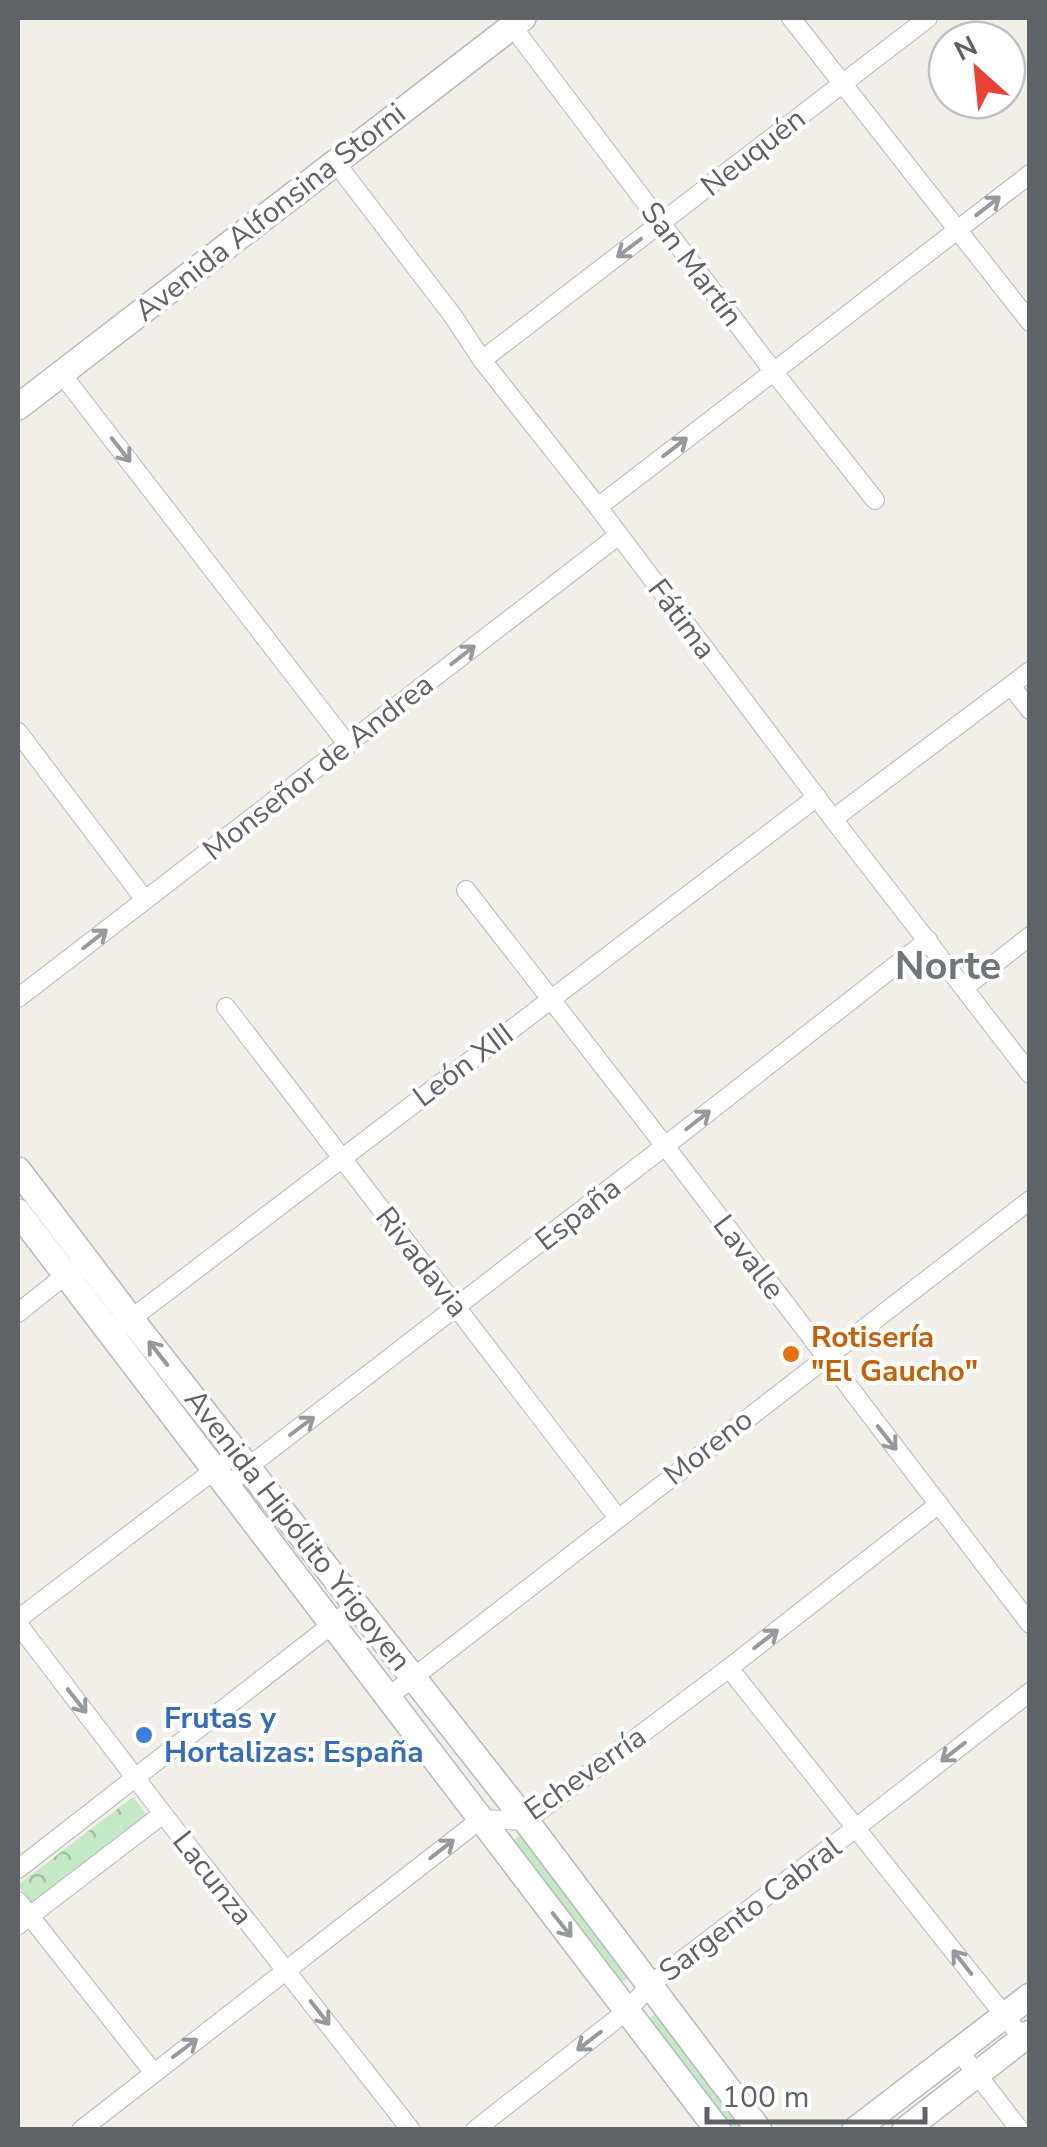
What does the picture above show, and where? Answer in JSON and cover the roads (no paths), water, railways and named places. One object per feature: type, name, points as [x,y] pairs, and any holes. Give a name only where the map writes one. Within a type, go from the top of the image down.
[{"type":"main road","name":"Avenida Alfonsina Storni","points":[[18,407],[517,22]]},
{"type":"main road","name":"Avenida Hipólito Yrigoyen","points":[[18,1170],[76,1268],[120,1326],[220,1479],[718,2130]]},
{"type":"main road","name":"Avenida Hipólito Yrigoyen","points":[[18,1212],[76,1268]]},
{"type":"main road","name":"Avenida Hipólito Yrigoyen","points":[[120,1326],[242,1460],[414,1676],[759,2130]]},
{"type":"main road","points":[[855,2130],[1030,1996]]},
{"type":"main road","points":[[906,2130],[1026,2036]]},
{"type":"street","points":[[792,18],[1030,322]]},
{"type":"street","name":"Neuquén","points":[[482,360],[928,18]]},
{"type":"street","name":"San Martín","points":[[517,22],[773,371],[876,500]]},
{"type":"street","name":"Fátima","points":[[336,162],[454,316],[482,360],[598,506],[1030,1074]]},
{"type":"street","points":[[598,506],[1030,174]]},
{"type":"street","points":[[61,373],[348,745]]},
{"type":"street","name":"Monseñor de Andrea","points":[[18,998],[618,535]]},
{"type":"street","points":[[833,819],[1030,672]]},
{"type":"street","points":[[1011,686],[1030,710]]},
{"type":"street","points":[[18,732],[145,900]]},
{"type":"street","name":"León XIII","points":[[120,1326],[817,797]]},
{"type":"street","name":"Lavalle","points":[[466,890],[1030,1624]]},
{"type":"street","points":[[964,988],[1030,936]]},
{"type":"street","name":"España","points":[[18,1622],[458,1307],[928,940]]},
{"type":"street","name":"Rivadavia","points":[[226,1007],[618,1518]]},
{"type":"street","name":"Moreno","points":[[388,1696],[1030,1200]]},
{"type":"street","points":[[18,1313],[76,1268]]},
{"type":"street","name":"Echeverría","points":[[89,2127],[153,2072],[481,1820],[526,1821],[939,1504]]},
{"type":"street","points":[[18,1869],[357,1605]]},
{"type":"street","name":"Lacunza","points":[[18,1622],[404,2127]]},
{"type":"street","points":[[729,1668],[1004,2016],[1026,2036]]},
{"type":"street","name":"Sargento Cabral","points":[[475,2130],[628,2010],[651,1984],[1030,1692]]},
{"type":"street","points":[[153,2072],[21,1914],[163,1814]]},
{"type":"street","points":[[959,2050],[1020,2130]]},
{"type":"place","name":"Rotisería \"El Gaucho\"","points":[[791,1354]]},
{"type":"place","name":"Frutas y Hortalizas: España","points":[[144,1735]]},
{"type":"district","name":"Norte","points":[[948,965]]}]
